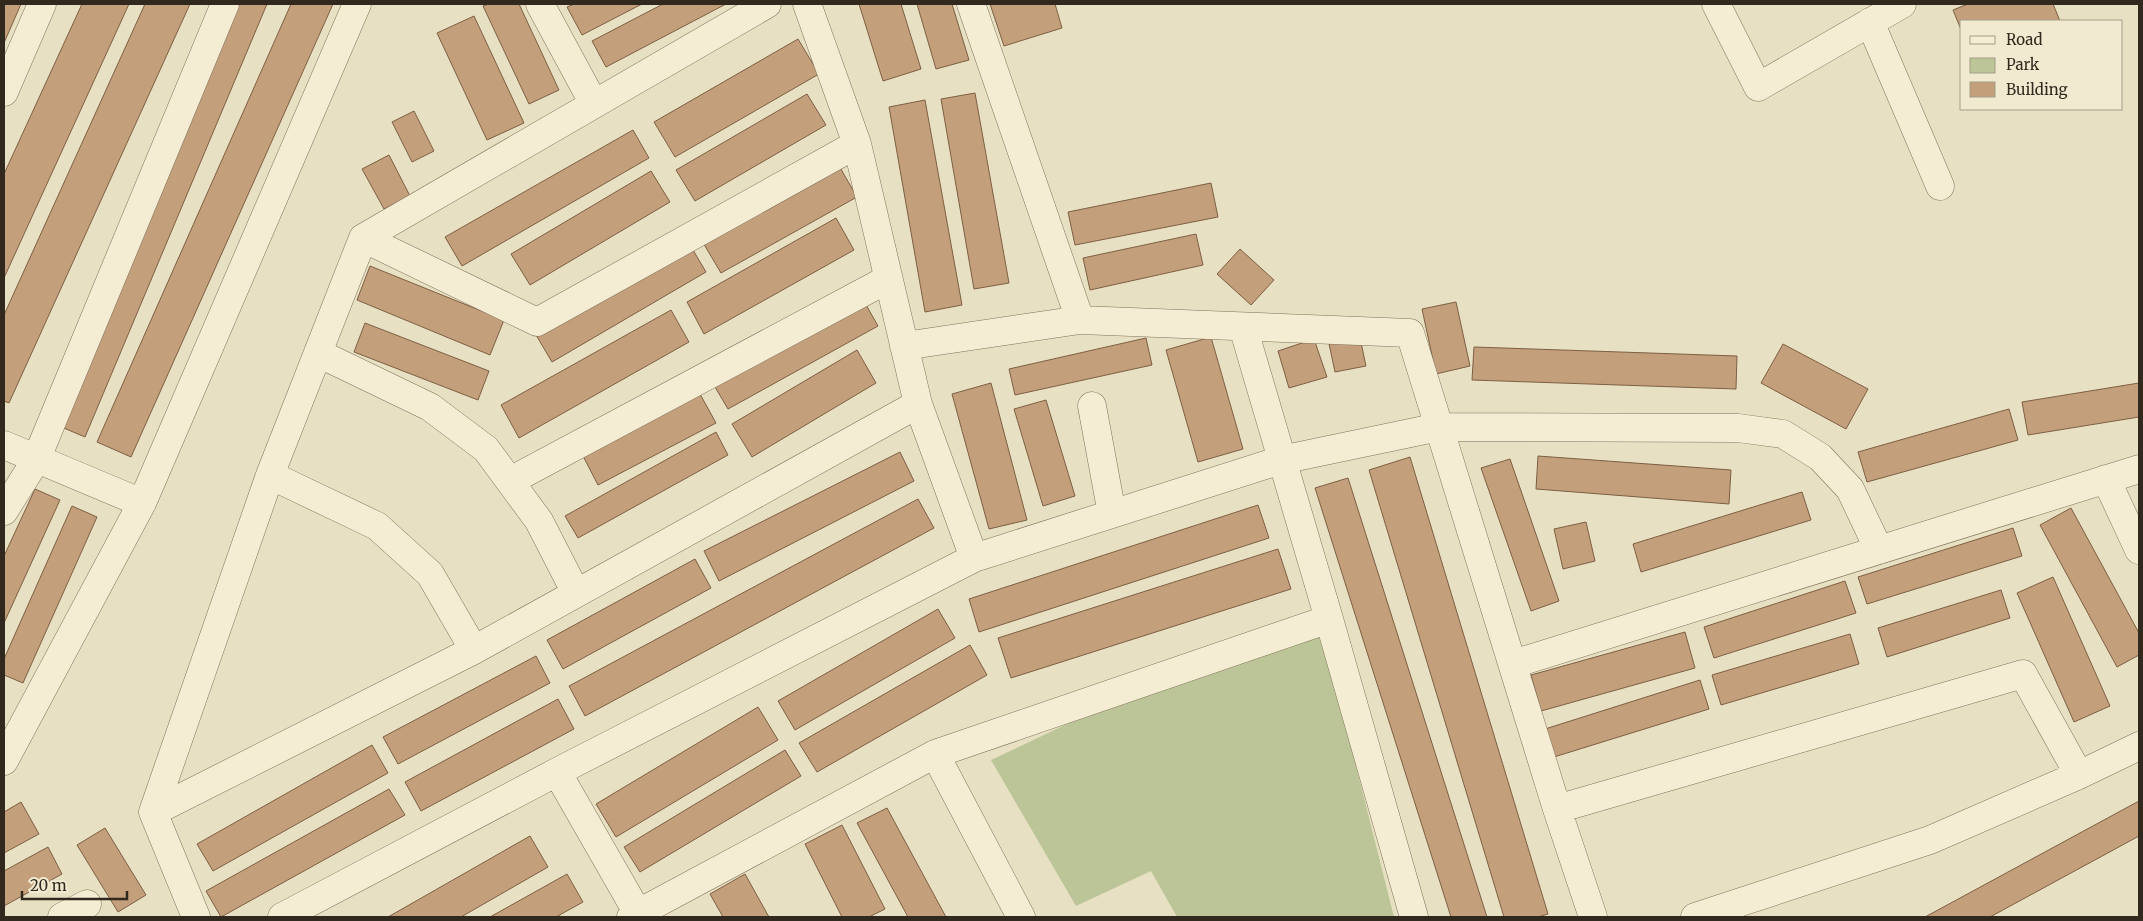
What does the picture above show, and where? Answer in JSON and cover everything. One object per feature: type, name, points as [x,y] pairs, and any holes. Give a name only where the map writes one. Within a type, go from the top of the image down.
[{"type":"street","points":[[4,92],[42,4]]},
{"type":"street","points":[[4,511],[36,460],[225,4]]},
{"type":"street","points":[[4,762],[142,503],[357,4]]},
{"type":"street","points":[[540,4],[594,104]]},
{"type":"street","points":[[196,917],[153,812],[270,475],[364,238],[767,4]]},
{"type":"street","points":[[807,4],[857,144],[918,404],[974,558]]},
{"type":"street","points":[[971,4],[1080,320]]},
{"type":"street","points":[[1716,4],[1758,87],[1902,4]]},
{"type":"street","points":[[1870,22],[1940,186]]},
{"type":"street","points":[[364,238],[537,322],[857,144]]},
{"type":"street","points":[[510,481],[888,278]]},
{"type":"street","points":[[904,346],[1080,320],[1410,333],[1557,809],[1593,917]]},
{"type":"street","points":[[1242,327],[1329,619],[1414,917]]},
{"type":"street","points":[[318,353],[430,407],[486,449],[539,521],[576,593]]},
{"type":"street","points":[[153,812],[474,650],[918,404]]},
{"type":"street","points":[[1092,406],[1112,514]]},
{"type":"street","points":[[282,917],[557,772],[974,558],[1282,460],[1439,427],[1738,428],[1783,434],[1820,457],[1850,489],[1879,550]]},
{"type":"street","points":[[4,445],[142,503]]},
{"type":"street","points":[[1513,664],[2139,469]]},
{"type":"street","points":[[270,475],[377,526],[430,574],[474,650]]},
{"type":"street","points":[[2106,479],[2139,550]]},
{"type":"street","points":[[557,772],[636,916],[935,754],[1329,619]]},
{"type":"street","points":[[1557,809],[2023,674],[2079,775]]},
{"type":"street","points":[[1696,917],[1930,840],[2079,775],[2139,746]]},
{"type":"street","points":[[935,754],[1021,917]]},
{"type":"street","points":[[62,917],[87,904]]},
{"type":"green space","points":[[1323,635],[1394,917],[1177,917],[1151,871],[1076,906],[991,760],[1069,723]]},
{"type":"building","points":[[4,4],[21,4],[4,43]]},
{"type":"building","points":[[82,4],[129,4],[4,278],[4,174]]},
{"type":"building","points":[[145,4],[190,4],[9,403],[4,401],[4,315]]},
{"type":"building","points":[[236,4],[267,4],[85,437],[59,426]]},
{"type":"building","points":[[291,4],[333,4],[131,457],[97,442]]},
{"type":"building","points":[[489,4],[519,4],[559,90],[529,104],[483,6]]},
{"type":"building","points":[[574,4],[642,4],[582,35],[567,7]]},
{"type":"building","points":[[663,4],[726,4],[606,67],[592,41]]},
{"type":"building","points":[[859,4],[901,4],[921,69],[883,81]]},
{"type":"building","points":[[917,4],[952,4],[969,60],[936,69]]},
{"type":"building","points":[[990,4],[1055,4],[1062,28],[1004,46]]},
{"type":"building","points":[[1968,4],[2053,4],[2060,20],[1960,20],[1960,27],[1953,10]]},
{"type":"building","points":[[474,16],[524,123],[487,140],[437,33]]},
{"type":"building","points":[[798,39],[819,74],[675,157],[654,122]]},
{"type":"building","points":[[975,93],[1009,283],[974,289],[941,99]]},
{"type":"building","points":[[807,94],[826,125],[695,201],[676,170]]},
{"type":"building","points":[[925,100],[962,305],[925,312],[889,107]]},
{"type":"building","points":[[414,111],[434,151],[412,162],[392,122]]},
{"type":"building","points":[[633,130],[649,158],[462,266],[445,237]]},
{"type":"building","points":[[389,155],[410,196],[384,209],[362,169]]},
{"type":"building","points":[[838,164],[857,197],[721,273],[702,241]]},
{"type":"building","points":[[651,171],[670,202],[530,285],[511,254]]},
{"type":"building","points":[[1211,183],[1218,217],[1075,245],[1068,212]]},
{"type":"building","points":[[836,218],[854,250],[704,334],[687,302]]},
{"type":"building","points":[[1196,234],[1203,265],[1090,290],[1083,258]]},
{"type":"building","points":[[690,245],[706,272],[552,362],[536,335]]},
{"type":"building","points":[[1240,249],[1274,280],[1251,305],[1217,274]]},
{"type":"building","points":[[370,266],[504,320],[490,355],[357,300]]},
{"type":"building","points":[[1456,302],[1470,366],[1436,374],[1422,309]]},
{"type":"building","points":[[865,303],[878,326],[728,409],[715,387]]},
{"type":"building","points":[[671,310],[689,342],[519,438],[501,405]]},
{"type":"building","points":[[365,323],[489,371],[478,400],[354,352]]},
{"type":"building","points":[[1359,333],[1366,366],[1335,372],[1328,339]]},
{"type":"building","points":[[1211,337],[1243,449],[1198,462],[1166,350]]},
{"type":"building","points":[[1146,338],[1152,365],[1015,395],[1009,369]]},
{"type":"building","points":[[1314,339],[1327,377],[1289,388],[1278,351]]},
{"type":"building","points":[[1783,344],[1868,389],[1846,429],[1761,383]]},
{"type":"building","points":[[1474,347],[1737,356],[1736,389],[1472,380]]},
{"type":"building","points":[[857,350],[876,383],[752,457],[732,424]]},
{"type":"building","points":[[991,383],[1027,520],[989,529],[952,394]]},
{"type":"building","points":[[2139,383],[2139,417],[2028,435],[2022,402]]},
{"type":"building","points":[[700,394],[716,423],[598,485],[583,456]]},
{"type":"building","points":[[1046,400],[1075,496],[1043,506],[1014,409]]},
{"type":"building","points":[[2009,409],[2018,440],[1867,482],[1858,452]]},
{"type":"building","points":[[716,432],[728,455],[578,538],[565,516]]},
{"type":"building","points":[[900,452],[914,481],[719,581],[704,551]]},
{"type":"building","points":[[1538,456],[1731,470],[1729,504],[1536,489]]},
{"type":"building","points":[[1410,457],[1548,914],[1538,917],[1504,917],[1369,470]]},
{"type":"building","points":[[1510,459],[1559,601],[1531,611],[1481,468]]},
{"type":"building","points":[[1348,478],[1487,917],[1451,917],[1315,488]]},
{"type":"building","points":[[35,489],[60,500],[4,623],[4,556]]},
{"type":"building","points":[[1802,492],[1811,520],[1641,572],[1633,544]]},
{"type":"building","points":[[918,499],[934,528],[585,716],[569,686]]},
{"type":"building","points":[[1258,505],[1269,538],[979,632],[969,599]]},
{"type":"building","points":[[72,506],[97,517],[23,683],[4,675],[4,659]]},
{"type":"building","points":[[2071,508],[2139,633],[2139,655],[2117,667],[2040,525]]},
{"type":"building","points":[[1586,522],[1595,561],[1563,569],[1554,529]]},
{"type":"building","points":[[2013,528],[2022,556],[1867,604],[1858,577]]},
{"type":"building","points":[[1278,549],[1291,589],[1011,678],[998,638]]},
{"type":"building","points":[[695,559],[711,588],[563,669],[547,640]]},
{"type":"building","points":[[2053,577],[2110,706],[2074,722],[2017,593]]},
{"type":"building","points":[[1845,581],[1856,613],[1714,658],[1704,627]]},
{"type":"building","points":[[2001,590],[2010,618],[1887,657],[1878,628]]},
{"type":"building","points":[[938,609],[955,638],[795,730],[778,701]]},
{"type":"building","points":[[1685,632],[1695,668],[1541,711],[1531,675]]},
{"type":"building","points":[[1850,634],[1859,664],[1721,705],[1712,675]]},
{"type":"building","points":[[970,645],[987,675],[817,772],[799,743]]},
{"type":"building","points":[[536,656],[550,683],[398,764],[383,737]]},
{"type":"building","points":[[1700,680],[1709,709],[1554,757],[1545,729]]},
{"type":"building","points":[[558,699],[574,729],[421,811],[405,782]]},
{"type":"building","points":[[758,707],[778,740],[616,837],[596,804]]},
{"type":"building","points":[[372,745],[388,773],[213,871],[197,844]]},
{"type":"building","points":[[785,750],[801,776],[640,872],[624,847]]},
{"type":"building","points":[[389,789],[405,815],[221,917],[206,891]]},
{"type":"building","points":[[2139,801],[2139,836],[1990,917],[1925,917]]},
{"type":"building","points":[[21,802],[39,834],[4,853],[4,812]]},
{"type":"building","points":[[887,808],[946,917],[908,917],[857,823]]},
{"type":"building","points":[[842,825],[885,909],[869,917],[842,917],[805,844]]},
{"type":"building","points":[[105,828],[146,895],[118,912],[77,845]]},
{"type":"building","points":[[530,836],[548,867],[461,917],[388,917]]},
{"type":"building","points":[[48,847],[62,874],[4,906],[4,871]]},
{"type":"building","points":[[567,874],[583,902],[556,917],[490,917]]},
{"type":"building","points":[[745,874],[769,917],[723,917],[710,894]]}]
